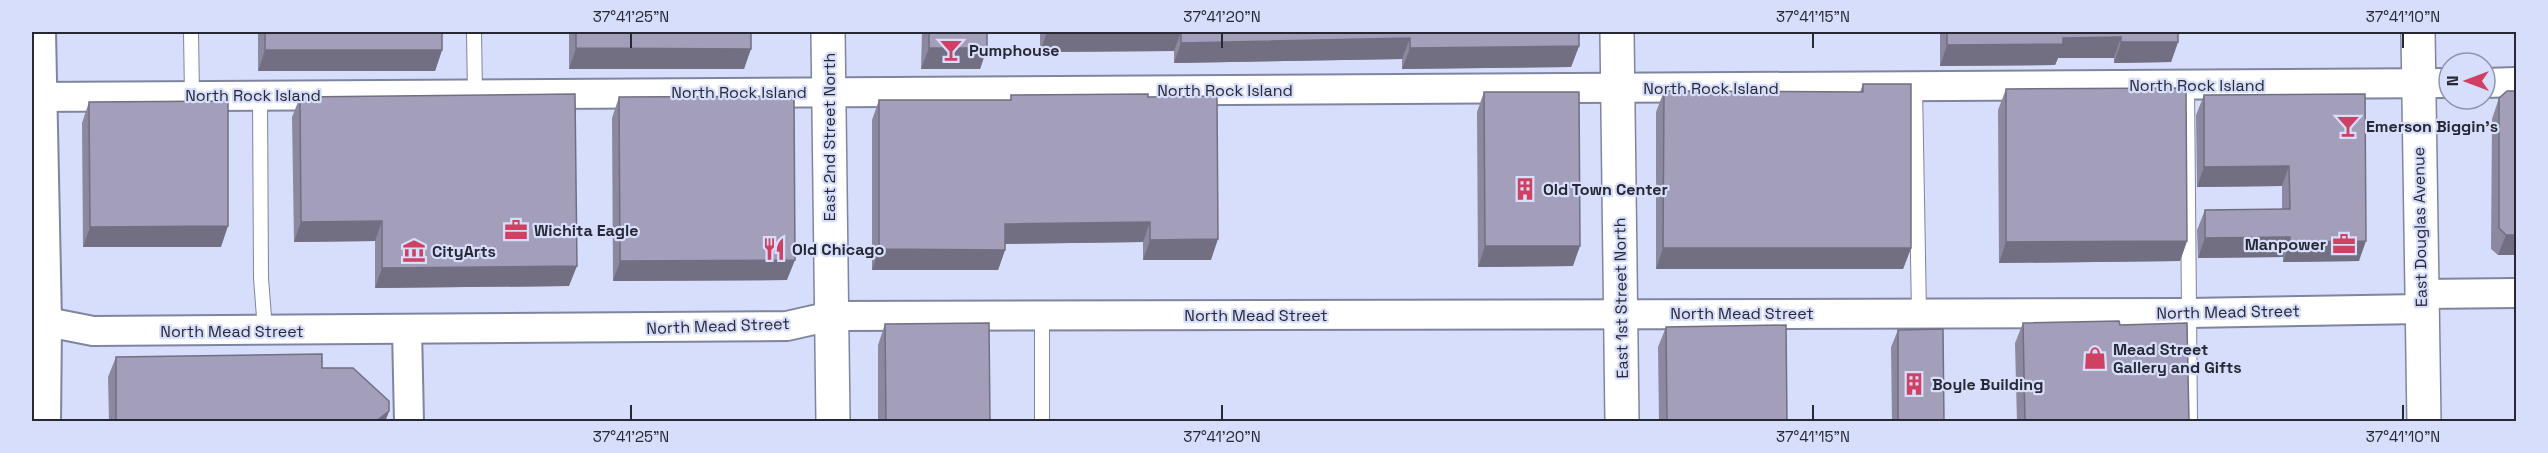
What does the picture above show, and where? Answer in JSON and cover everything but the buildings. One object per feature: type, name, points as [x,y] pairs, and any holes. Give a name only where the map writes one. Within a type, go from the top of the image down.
[{"type":"street","points":[[41,32],[36,97],[39,322],[45,422]]},
{"type":"street","name":"East 2nd Street North","points":[[828,32],[833,422]]},
{"type":"street","name":"East 1st Street North","points":[[1617,32],[1622,422]]},
{"type":"street","name":"East Douglas Avenue","points":[[2418,32],[2434,84],[2422,302],[2424,422]]},
{"type":"street","points":[[2497,83],[2516,83]]},
{"type":"street","name":"North Rock Island","points":[[36,97],[2434,84]]},
{"type":"street","name":"North Mead Street","points":[[39,322],[93,332],[787,326],[831,316],[2189,313],[2422,302],[2517,293]]},
{"type":"street","points":[[407,329],[409,422]]},
{"type":"lane","points":[[191,32],[192,96]]},
{"type":"lane","points":[[474,32],[475,94]]},
{"type":"lane","points":[[2187,86],[2190,422]]},
{"type":"lane","points":[[1915,87],[1918,313]]},
{"type":"lane","points":[[260,95],[261,278],[265,330]]},
{"type":"lane","points":[[1042,316],[1042,422]]},
{"type":"place","name":"Pumphouse","points":[[951,50]]},
{"type":"place","name":"Emerson Biggin's","points":[[2348,126]]},
{"type":"place","name":"Old Town Center","points":[[1525,189]]},
{"type":"place","name":"Wichita Eagle","points":[[516,230]]},
{"type":"place","name":"Manpower","points":[[2344,244]]},
{"type":"place","name":"Old Chicago","points":[[774,249]]},
{"type":"place","name":"CityArts","points":[[414,251]]},
{"type":"place","name":"Mead Street Gallery and Gifts","points":[[2095,358]]},
{"type":"place","name":"Boyle Building","points":[[1914,384]]}]
